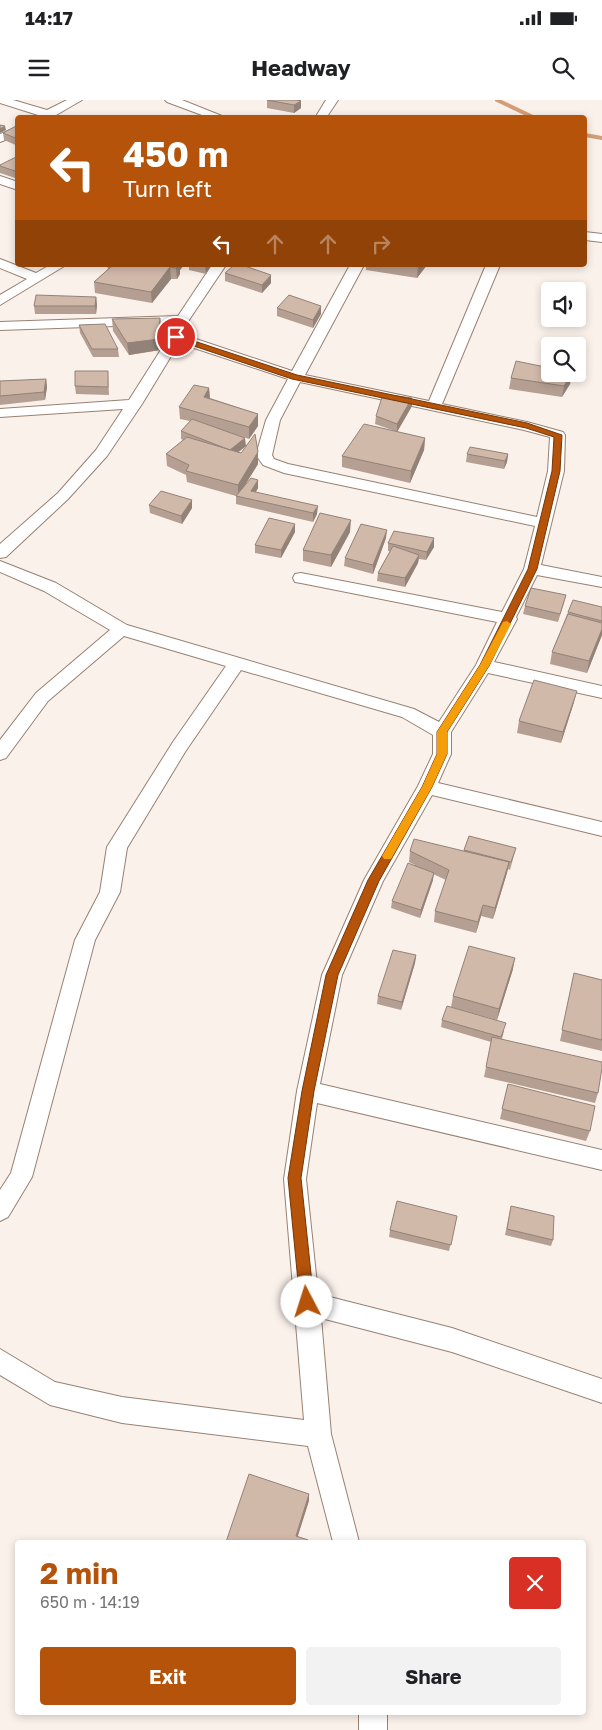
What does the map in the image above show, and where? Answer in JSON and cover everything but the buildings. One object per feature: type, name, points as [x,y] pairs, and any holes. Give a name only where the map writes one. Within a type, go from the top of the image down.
[{"type":"street","points":[[1,100],[41,115]]},
{"type":"street","points":[[46,115],[76,100]]},
{"type":"street","points":[[171,100],[214,115]]},
{"type":"street","points":[[322,115],[332,100]]},
{"type":"street","points":[[0,139],[15,132]]},
{"type":"street","points":[[0,180],[15,185]]},
{"type":"street","points":[[587,236],[601,238]]},
{"type":"street","points":[[0,263],[37,278]]},
{"type":"street","points":[[0,301],[56,267]]},
{"type":"street","points":[[0,553],[63,496],[102,453],[176,337],[182,320],[218,267]]},
{"type":"street","points":[[356,267],[272,420],[264,455],[268,462],[284,468],[542,523]]},
{"type":"street","points":[[434,405],[492,267]]},
{"type":"street","points":[[0,326],[182,320]]},
{"type":"street","points":[[176,337],[295,377],[434,405],[558,435],[556,471],[532,569],[509,619],[484,666],[442,732],[442,754],[427,787],[374,880],[332,975],[308,1091],[295,1178],[318,1434],[345,1540]]},
{"type":"street","points":[[0,413],[135,404]]},
{"type":"street","points":[[0,566],[50,587],[121,629],[408,713],[442,732]]},
{"type":"street","points":[[532,569],[602,582]]},
{"type":"street","points":[[301,578],[509,619]]},
{"type":"street","points":[[0,753],[42,697],[121,629]]},
{"type":"street","points":[[0,1210],[20,1177],[85,940],[110,892],[118,846],[179,747],[237,663]]},
{"type":"street","points":[[484,666],[602,692]]},
{"type":"street","points":[[427,787],[602,829]]},
{"type":"street","points":[[308,1091],[602,1160]]},
{"type":"street","points":[[307,1302],[452,1340],[602,1391]]},
{"type":"street","points":[[0,1361],[50,1393],[112,1408],[318,1434]]},
{"type":"street","points":[[373,1715],[374,1730]]},
{"type":"waterway","points":[[497,100],[529,115]]},
{"type":"waterway","points":[[587,135],[602,138]]},
{"type":"slow traffic","points":[[387,856],[427,787],[442,754],[442,732],[484,666],[507,624]]},
{"type":"route","points":[[176,337],[295,377],[434,405],[558,435],[556,471],[532,569],[509,619],[484,666],[442,732],[442,754],[427,787],[374,880],[332,975],[308,1091],[295,1178],[307,1302]]}]
